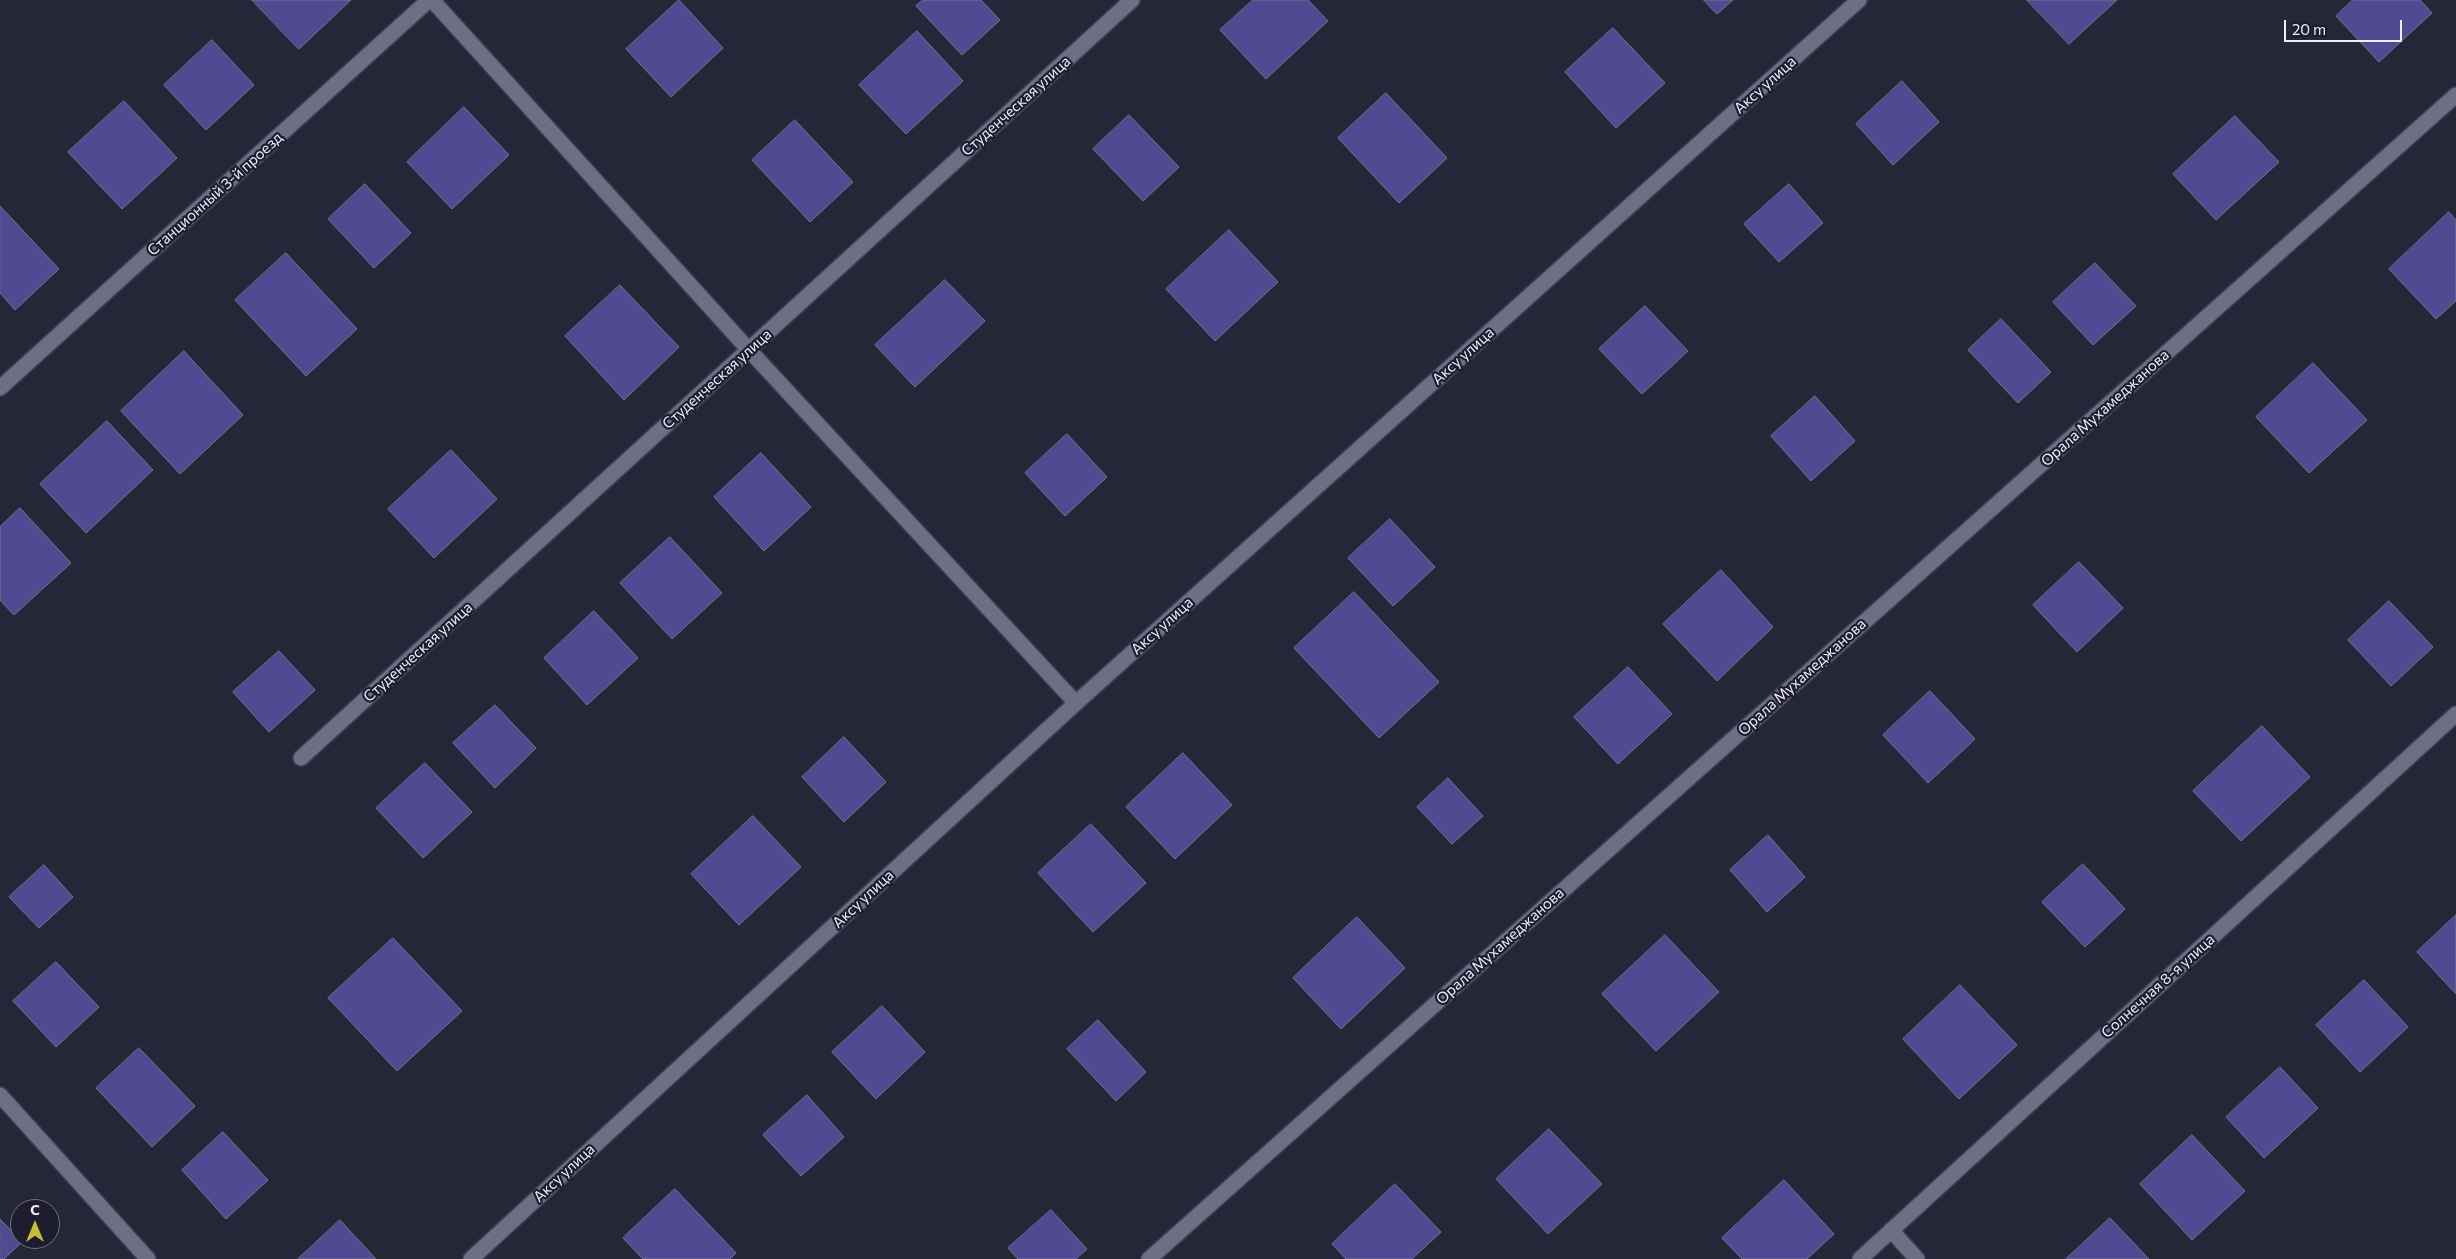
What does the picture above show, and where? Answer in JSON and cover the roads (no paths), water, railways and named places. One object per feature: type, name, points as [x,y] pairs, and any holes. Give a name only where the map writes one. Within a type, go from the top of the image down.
[{"type":"street","points":[[431,0],[749,350],[1076,704]]},
{"type":"street","name":"Станционный 3-й проезд","points":[[0,388],[431,0]]},
{"type":"street","name":"Студенческая улица","points":[[301,758],[1132,0]]},
{"type":"street","name":"Аксу улица","points":[[470,1259],[1076,704],[1860,0]]},
{"type":"street","name":"Орала Мухамеджанова","points":[[1149,1259],[2456,95]]},
{"type":"street","name":"Солнечная 8-я улица","points":[[1860,1259],[2456,714]]},
{"type":"street","points":[[0,1095],[148,1259]]},
{"type":"street","points":[[1891,1230],[1917,1259]]}]
